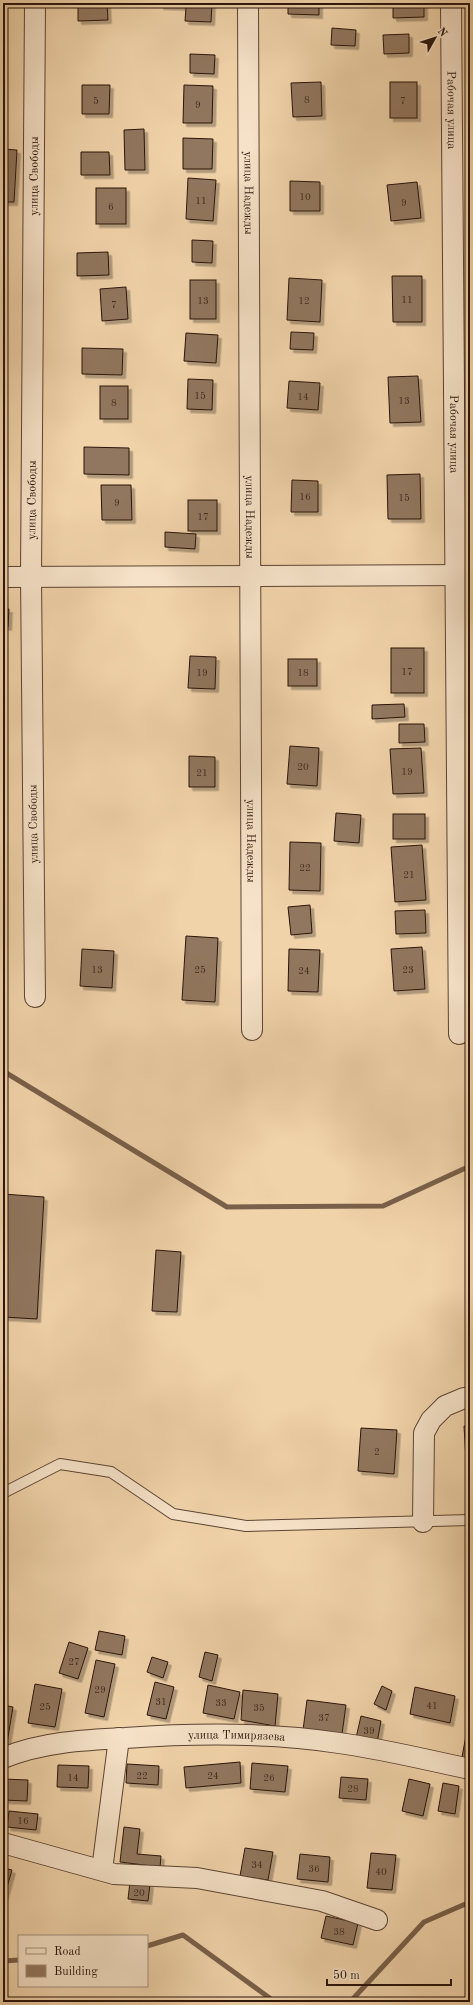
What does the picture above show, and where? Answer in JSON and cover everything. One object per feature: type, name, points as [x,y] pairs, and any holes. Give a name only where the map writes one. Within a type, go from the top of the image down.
[{"type":"street","name":"улица Свободы","points":[[35,3],[31,576],[35,997]]},
{"type":"street","name":"улица Надежды","points":[[248,3],[252,1030]]},
{"type":"street","name":"Рабочая улица","points":[[451,3],[463,575],[459,1034]]},
{"type":"street","points":[[3,576],[463,575]]},
{"type":"street","points":[[423,1522],[424,1433],[431,1420],[445,1406],[464,1398],[470,1398]]},
{"type":"street","name":"улица Тимирязева","points":[[3,1758],[21,1751],[66,1741],[162,1735],[255,1734],[339,1743],[470,1769]]},
{"type":"street","points":[[102,1870],[119,1738]]},
{"type":"street","points":[[3,1843],[114,1874],[197,1878],[322,1901],[378,1920]]},
{"type":"lane","points":[[3,1493],[60,1464],[111,1472],[173,1514],[246,1526],[470,1520]]},
{"type":"building","points":[[78,3],[107,3],[108,20],[78,21]]},
{"type":"building","points":[[160,3],[212,3],[211,22],[185,21],[186,7],[160,6]]},
{"type":"building","points":[[288,3],[319,3],[319,15],[288,14]]},
{"type":"building","points":[[393,3],[424,3],[424,17],[393,18]]},
{"type":"building","points":[[332,28],[356,30],[355,46],[331,45]]},
{"type":"building","points":[[409,34],[409,53],[384,54],[383,35]]},
{"type":"building","points":[[190,54],[215,55],[214,74],[190,73]]},
{"type":"building","points":[[321,82],[322,116],[293,117],[291,83]]},
{"type":"building","points":[[390,82],[417,82],[417,118],[390,118]]},
{"type":"building","points":[[82,85],[110,85],[109,114],[82,114]]},
{"type":"building","points":[[184,85],[213,86],[212,123],[183,123]]},
{"type":"building","points":[[144,129],[145,170],[125,170],[124,130]]},
{"type":"building","points":[[183,138],[213,139],[212,169],[183,169]]},
{"type":"building","points":[[3,149],[17,150],[14,202],[3,202]]},
{"type":"building","points":[[81,152],[109,152],[110,175],[81,175]]},
{"type":"building","points":[[188,178],[216,180],[213,221],[186,219]]},
{"type":"building","points":[[290,181],[320,182],[320,211],[290,211]]},
{"type":"building","points":[[417,182],[421,218],[391,221],[387,185]]},
{"type":"building","points":[[96,188],[126,188],[126,224],[96,224]]},
{"type":"building","points":[[192,240],[213,241],[212,263],[192,262]]},
{"type":"building","points":[[108,252],[109,275],[77,276],[77,253]]},
{"type":"building","points":[[392,276],[422,276],[422,322],[393,322]]},
{"type":"building","points":[[289,278],[322,280],[320,322],[287,320]]},
{"type":"building","points":[[190,280],[216,280],[216,319],[190,319]]},
{"type":"building","points":[[126,287],[128,319],[102,321],[100,289]]},
{"type":"building","points":[[291,332],[314,333],[313,350],[290,349]]},
{"type":"building","points":[[186,333],[218,335],[216,363],[184,361]]},
{"type":"building","points":[[82,348],[123,349],[122,375],[82,374]]},
{"type":"building","points":[[418,376],[421,422],[390,423],[388,377]]},
{"type":"building","points":[[188,379],[213,380],[212,410],[187,409]]},
{"type":"building","points":[[289,381],[320,383],[318,410],[287,408]]},
{"type":"building","points":[[100,386],[128,386],[128,419],[100,419]]},
{"type":"building","points":[[84,447],[129,448],[129,475],[84,474]]},
{"type":"building","points":[[420,474],[421,519],[388,519],[387,475]]},
{"type":"building","points":[[292,480],[318,481],[318,512],[291,512]]},
{"type":"building","points":[[101,485],[131,485],[132,520],[102,520]]},
{"type":"building","points":[[188,500],[217,500],[217,531],[188,531]]},
{"type":"building","points":[[165,532],[196,534],[195,549],[165,547]]},
{"type":"building","points":[[3,609],[9,609],[8,627],[3,626]]},
{"type":"building","points":[[391,648],[424,648],[424,693],[391,693]]},
{"type":"building","points":[[190,656],[216,657],[215,689],[188,688]]},
{"type":"building","points":[[288,659],[317,659],[317,686],[288,686]]},
{"type":"building","points":[[404,704],[405,717],[372,719],[372,705]]},
{"type":"building","points":[[399,724],[424,724],[425,742],[399,743]]},
{"type":"building","points":[[290,746],[319,748],[317,786],[287,784]]},
{"type":"building","points":[[421,748],[424,793],[393,794],[390,749]]},
{"type":"building","points":[[189,756],[215,757],[215,787],[189,787]]},
{"type":"building","points":[[336,813],[361,815],[359,843],[334,841]]},
{"type":"building","points":[[393,814],[425,814],[425,839],[393,839]]},
{"type":"building","points":[[290,842],[321,843],[320,891],[289,890]]},
{"type":"building","points":[[422,845],[426,900],[395,902],[391,847]]},
{"type":"building","points":[[310,905],[312,933],[291,935],[288,907]]},
{"type":"building","points":[[425,910],[426,933],[396,934],[395,911]]},
{"type":"building","points":[[186,936],[218,938],[215,1002],[182,1000]]},
{"type":"building","points":[[422,947],[425,989],[394,991],[391,949]]},
{"type":"building","points":[[82,949],[114,951],[112,988],[80,986]]},
{"type":"building","points":[[289,949],[320,950],[318,992],[288,991]]},
{"type":"building","points":[[3,1194],[44,1197],[37,1319],[3,1317]]},
{"type":"building","points":[[156,1250],[181,1252],[177,1312],[152,1311]]},
{"type":"building","points":[[464,1426],[470,1426],[470,1459],[466,1459]]},
{"type":"building","points":[[361,1428],[397,1430],[394,1474],[358,1471]]},
{"type":"building","points":[[99,1631],[125,1636],[122,1655],[95,1650]]},
{"type":"building","points":[[69,1642],[88,1648],[78,1679],[59,1673]]},
{"type":"building","points":[[205,1652],[218,1655],[212,1681],[199,1677]]},
{"type":"building","points":[[152,1657],[168,1662],[163,1678],[147,1672]]},
{"type":"building","points":[[96,1660],[115,1664],[104,1717],[85,1713]]},
{"type":"building","points":[[155,1682],[174,1687],[166,1719],[147,1715]]},
{"type":"building","points":[[35,1684],[62,1689],[55,1727],[28,1723]]},
{"type":"building","points":[[208,1685],[240,1692],[234,1719],[203,1713]]},
{"type":"building","points":[[382,1686],[392,1691],[386,1710],[374,1704]]},
{"type":"building","points":[[415,1687],[455,1696],[450,1723],[410,1714]]},
{"type":"building","points":[[243,1690],[278,1694],[275,1726],[241,1720]]},
{"type":"building","points":[[307,1700],[346,1705],[342,1734],[303,1730]]},
{"type":"building","points":[[3,1705],[13,1707],[7,1743],[3,1743]]},
{"type":"building","points":[[361,1716],[381,1721],[377,1743],[356,1738]]},
{"type":"building","points":[[468,1725],[470,1725],[470,1759],[462,1757]]},
{"type":"building","points":[[240,1762],[241,1783],[186,1788],[184,1767]]},
{"type":"building","points":[[252,1763],[288,1766],[285,1792],[250,1789]]},
{"type":"building","points":[[127,1764],[159,1766],[158,1785],[126,1783]]},
{"type":"building","points":[[58,1765],[89,1766],[88,1788],[57,1787]]},
{"type":"building","points":[[341,1777],[368,1779],[366,1800],[339,1798]]},
{"type":"building","points":[[3,1779],[28,1780],[27,1801],[3,1800]]},
{"type":"building","points":[[409,1779],[430,1784],[423,1816],[402,1811]]},
{"type":"building","points":[[443,1783],[459,1786],[455,1814],[438,1811]]},
{"type":"building","points":[[9,1811],[38,1814],[36,1830],[7,1827]]},
{"type":"building","points":[[124,1827],[140,1829],[137,1854],[161,1856],[160,1867],[120,1862]]},
{"type":"building","points":[[245,1848],[273,1852],[268,1880],[240,1876]]},
{"type":"building","points":[[371,1853],[396,1855],[392,1890],[367,1888]]},
{"type":"building","points":[[300,1854],[330,1857],[328,1882],[297,1879]]},
{"type":"building","points":[[3,1868],[12,1870],[3,1901]]},
{"type":"building","points":[[130,1882],[150,1884],[148,1901],[128,1899]]},
{"type":"building","points":[[326,1916],[358,1923],[353,1945],[321,1938]]},
{"type":"waterway","points":[[3,1071],[227,1207],[383,1206],[470,1166]]},
{"type":"waterway","points":[[350,2002],[424,1922],[470,1902]]},
{"type":"waterway","points":[[148,1946],[183,1935],[275,2002]]},
{"type":"waterway","points":[[3,1961],[18,1960]]}]
